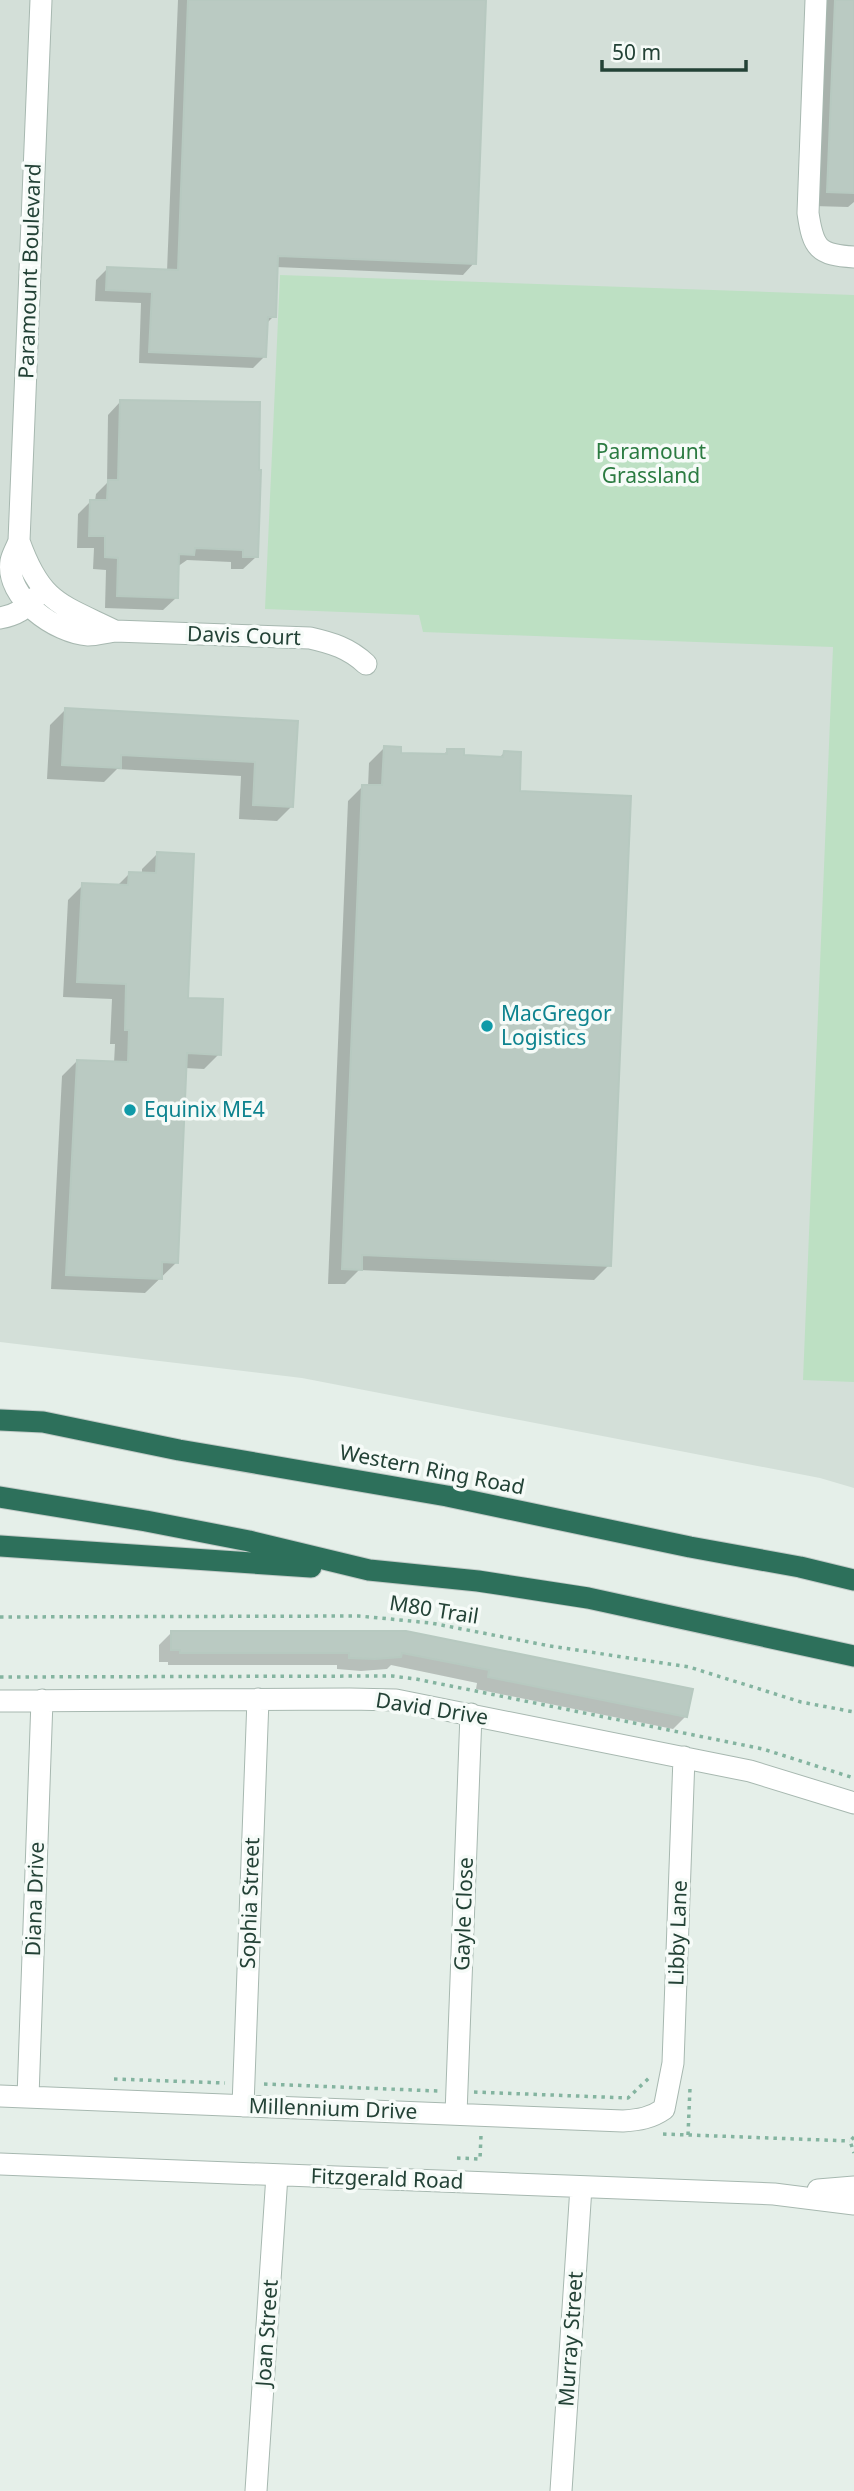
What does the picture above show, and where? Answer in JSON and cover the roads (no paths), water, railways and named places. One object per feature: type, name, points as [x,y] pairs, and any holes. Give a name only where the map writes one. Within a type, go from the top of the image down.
[{"type":"highway","name":"Western Ring Road","points":[[0,1420],[43,1422],[179,1450],[447,1496],[854,1580]]},
{"type":"highway","points":[[0,1497],[159,1523],[369,1570]]},
{"type":"highway","points":[[0,1546],[369,1570],[478,1581],[587,1598],[854,1656]]},
{"type":"street","name":"Paramount Boulevard","points":[[17,597],[10,562],[19,541],[41,0]]},
{"type":"street","points":[[816,0],[808,213],[811,234],[817,247],[828,254],[854,257]]},
{"type":"street","name":"Paramount Boulevard","points":[[19,541],[33,576],[42,589]]},
{"type":"street","points":[[0,618],[15,614],[17,597],[42,589]]},
{"type":"street","name":"Davis Court","points":[[42,589],[71,612],[115,631]]},
{"type":"street","name":"Davis Court","points":[[17,597],[50,621],[70,631],[88,635],[115,631],[310,638],[335,643],[354,652],[366,664]]},
{"type":"street","name":"Sophia Street","points":[[243,2106],[258,1699]]},
{"type":"street","name":"Diana Drive","points":[[28,2097],[42,1700]]},
{"type":"street","name":"David Drive","points":[[0,1701],[386,1700],[471,1714],[684,1757],[777,1778],[854,1802]]},
{"type":"street","name":"Gayle Close","points":[[457,2114],[471,1714]]},
{"type":"street","name":"Libby Lane","points":[[664,2109],[673,2063],[684,1757]]},
{"type":"street","name":"Millennium Drive","points":[[0,2096],[623,2121],[643,2119],[664,2109]]},
{"type":"street","name":"Fitzgerald Road","points":[[0,2164],[774,2194],[854,2204]]},
{"type":"street","name":"Joan Street","points":[[257,2491],[277,2175]]},
{"type":"street","name":"Murray Street","points":[[561,2491],[581,2187]]},
{"type":"street","name":"Fitzgerald Road","points":[[774,2194],[854,2187]]},
{"type":"place","name":"MacGregor Logistics","points":[[487,1026]]},
{"type":"place","name":"Equinix ME4","points":[[130,1110]]},
{"type":"park label","name":"Paramount Grassland","points":[[651,464]]}]
